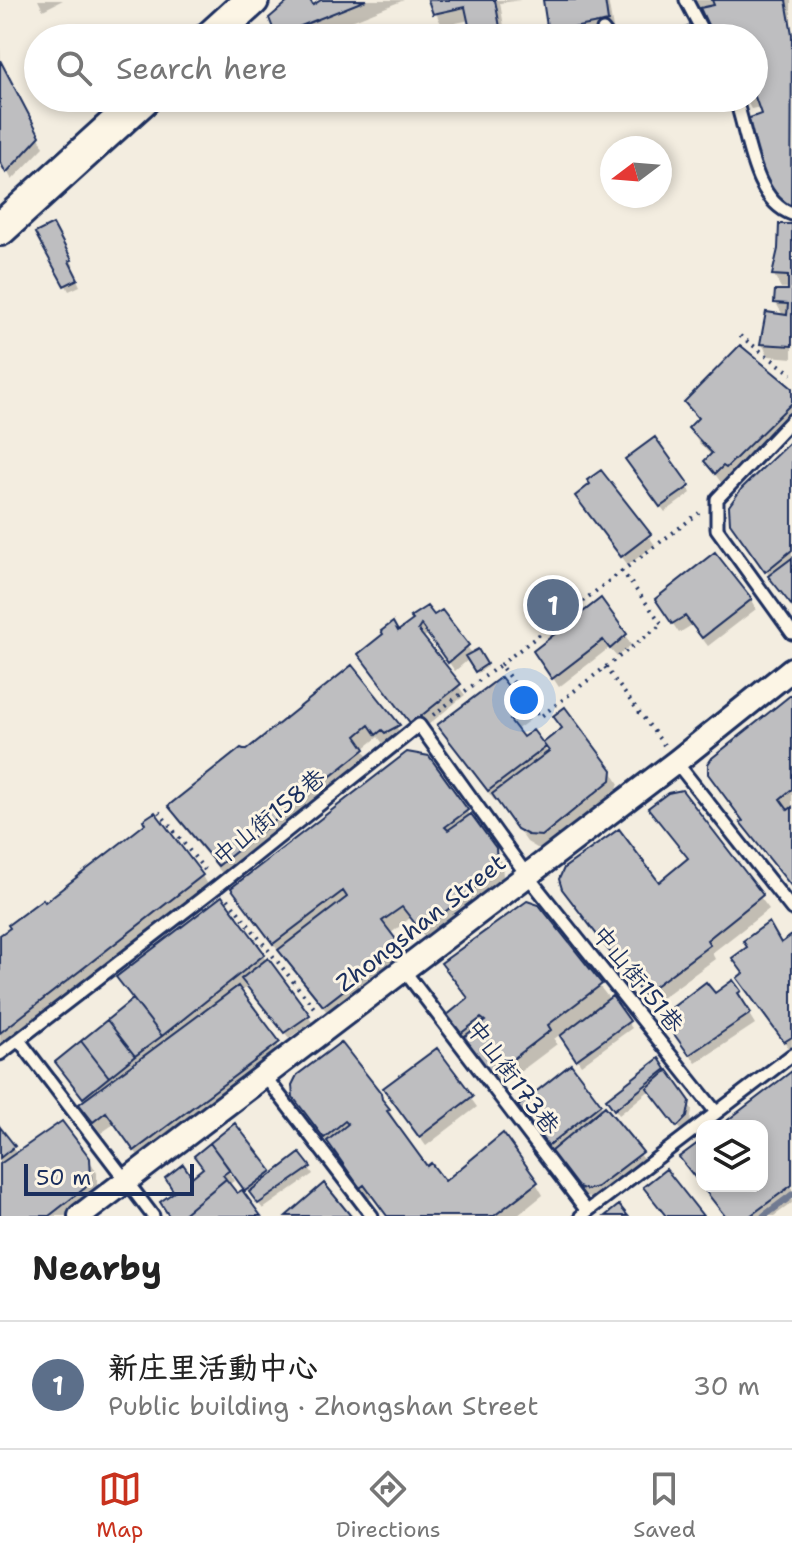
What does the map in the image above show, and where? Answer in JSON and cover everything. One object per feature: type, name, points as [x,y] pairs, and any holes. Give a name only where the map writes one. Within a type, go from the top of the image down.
[{"type":"main road","points":[[225,24],[252,0]]},
{"type":"main road","points":[[0,229],[129,112]]},
{"type":"street","name":"Zhongshan Street","points":[[80,1216],[676,762],[792,669]]},
{"type":"lane","points":[[686,0],[698,24]]},
{"type":"lane","points":[[739,112],[753,164],[771,199],[792,214]]},
{"type":"lane","points":[[792,420],[717,499],[717,529],[792,633]]},
{"type":"lane","points":[[419,725],[526,874]]},
{"type":"lane","name":"中山街158巷","points":[[0,1054],[218,886],[419,725]]},
{"type":"lane","points":[[676,762],[792,909]]},
{"type":"lane","name":"中山街151巷","points":[[526,874],[716,1112]]},
{"type":"lane","name":"中山街173巷","points":[[403,969],[584,1214]]},
{"type":"lane","points":[[19,1040],[153,1216]]},
{"type":"lane","points":[[584,1214],[792,1055]]},
{"type":"lane","points":[[264,1075],[372,1216]]},
{"type":"path","points":[[740,336],[792,374]]},
{"type":"path","points":[[419,725],[717,499]]},
{"type":"path","points":[[500,665],[540,717],[662,624],[622,571]]},
{"type":"path","points":[[605,667],[676,762]]},
{"type":"path","points":[[159,812],[329,1026]]},
{"type":"building","points":[[290,0],[310,0],[313,5],[321,0],[366,0],[306,24],[271,24],[269,18]]},
{"type":"building","points":[[428,0],[495,0],[499,24],[469,24],[465,7],[433,14]]},
{"type":"building","points":[[543,0],[605,0],[608,21],[547,24]]},
{"type":"building","points":[[712,0],[786,0],[792,34],[791,210],[776,197],[763,178],[747,119],[760,112],[768,112],[768,24],[707,24],[700,8],[714,5]]},
{"type":"building","points":[[0,60],[24,106],[24,112],[27,112],[40,136],[6,173],[0,162]]},
{"type":"building","points":[[53,224],[72,260],[69,261],[78,279],[64,286],[35,233]]},
{"type":"building","points":[[779,224],[792,224],[792,346],[760,344],[766,312],[787,315],[788,304],[774,303],[775,290],[788,290],[788,276],[772,275],[778,249]]},
{"type":"building","points":[[740,345],[792,388],[792,403],[726,468],[723,466],[715,474],[704,461],[712,453],[688,428],[698,418],[684,402]]},
{"type":"building","points":[[655,437],[690,486],[660,507],[625,459]]},
{"type":"building","points":[[792,440],[792,550],[765,572],[730,523],[729,506],[742,488]]},
{"type":"building","points":[[601,470],[651,534],[621,557],[575,496],[590,484],[587,480]]},
{"type":"building","points":[[715,552],[752,599],[702,638],[685,616],[672,624],[655,599]]},
{"type":"building","points":[[792,558],[792,606],[768,576]]},
{"type":"building","points":[[601,598],[627,634],[610,649],[603,640],[552,679],[533,651]]},
{"type":"building","points":[[427,606],[434,615],[442,610],[469,645],[448,663],[421,625],[418,630],[461,684],[411,724],[358,654],[393,622],[398,631],[413,620],[410,617]]},
{"type":"building","points":[[478,649],[487,664],[475,672],[465,656]]},
{"type":"building","points":[[352,665],[400,725],[376,735],[369,725],[356,736],[365,749],[218,866],[168,806],[241,748],[246,750]]},
{"type":"building","points":[[501,677],[526,709],[510,720],[523,737],[533,730],[546,747],[488,791],[437,725]]},
{"type":"building","points":[[792,694],[792,789],[780,799],[788,810],[792,807],[792,887],[740,822],[743,821],[708,774],[708,764]]},
{"type":"building","points":[[565,707],[612,770],[611,780],[542,836],[528,835],[517,829],[492,794],[549,751],[543,743],[562,728],[553,716]]},
{"type":"building","points":[[407,752],[429,756],[468,810],[445,827],[448,830],[471,814],[496,848],[497,862],[481,883],[421,931],[402,907],[382,921],[401,946],[323,1006],[278,950],[347,897],[343,891],[273,944],[231,888]]},
{"type":"building","points":[[682,790],[763,895],[707,940],[710,945],[643,995],[562,889],[559,879],[564,868],[619,829],[659,882],[688,858],[648,808],[668,793]]},
{"type":"building","points":[[155,812],[203,875],[0,1033],[0,935],[10,928],[8,925],[43,899],[45,902],[145,824],[143,820]]},
{"type":"building","points":[[222,896],[265,954],[162,1036],[116,977]]},
{"type":"building","points":[[527,901],[539,905],[602,984],[548,1025],[551,1030],[492,1075],[462,1038],[485,1021],[481,1018],[460,1034],[446,1016],[468,998],[441,963]]},
{"type":"building","points":[[769,922],[781,943],[792,935],[792,1037],[784,1042],[737,978],[743,973],[732,958],[747,947],[743,941]]},
{"type":"building","points":[[268,958],[310,1015],[284,1033],[241,979]]},
{"type":"building","points":[[733,980],[751,1013],[689,1055],[661,1016],[706,982],[715,993]]},
{"type":"building","points":[[238,986],[280,1042],[134,1151],[106,1112],[93,1122],[79,1104]]},
{"type":"building","points":[[612,996],[630,1021],[576,1060],[560,1036]]},
{"type":"building","points":[[133,999],[162,1036],[135,1056],[107,1020]]},
{"type":"building","points":[[107,1020],[135,1056],[109,1077],[81,1041]]},
{"type":"building","points":[[81,1041],[109,1077],[83,1098],[55,1062]]},
{"type":"building","points":[[341,1042],[381,1093],[390,1109],[387,1111],[427,1166],[431,1163],[445,1181],[503,1133],[538,1182],[494,1216],[387,1216],[364,1185],[360,1188],[327,1141],[348,1124],[345,1121],[324,1138],[293,1097],[292,1085],[297,1075]]},
{"type":"building","points":[[437,1048],[473,1096],[419,1137],[383,1088]]},
{"type":"building","points":[[659,1058],[666,1069],[614,1110],[606,1099]]},
{"type":"building","points":[[571,1064],[601,1104],[548,1146],[518,1106]]},
{"type":"building","points":[[668,1070],[690,1101],[687,1117],[677,1127],[647,1088]]},
{"type":"building","points":[[792,1071],[792,1185],[750,1216],[725,1216],[706,1192],[768,1192],[768,1120],[728,1120]]},
{"type":"building","points":[[605,1106],[643,1152],[597,1187],[587,1190],[576,1186],[550,1152]]},
{"type":"building","points":[[62,1121],[90,1158],[91,1180],[49,1216],[0,1216],[0,1164]]},
{"type":"building","points":[[235,1123],[272,1171],[245,1191],[210,1143]]},
{"type":"building","points":[[0,1127],[15,1146],[0,1158]]},
{"type":"building","points":[[210,1143],[230,1170],[223,1175],[226,1179],[181,1216],[169,1216],[160,1202],[174,1192],[165,1178],[183,1164],[192,1177],[203,1168],[194,1156]]},
{"type":"building","points":[[696,1144],[696,1179],[679,1157]]},
{"type":"building","points":[[300,1153],[311,1167],[258,1204],[249,1192]]},
{"type":"building","points":[[666,1169],[703,1216],[666,1216],[643,1187]]},
{"type":"building","points":[[226,1179],[237,1193],[242,1190],[261,1216],[181,1216]]},
{"type":"building","points":[[324,1183],[351,1216],[286,1216]]},
{"type":"building","points":[[619,1205],[628,1216],[605,1216]]},
{"type":"waterway","points":[[764,1216],[792,1195]]},
{"type":"place","name":"新庄里活動中心","points":[[553,605]]}]
